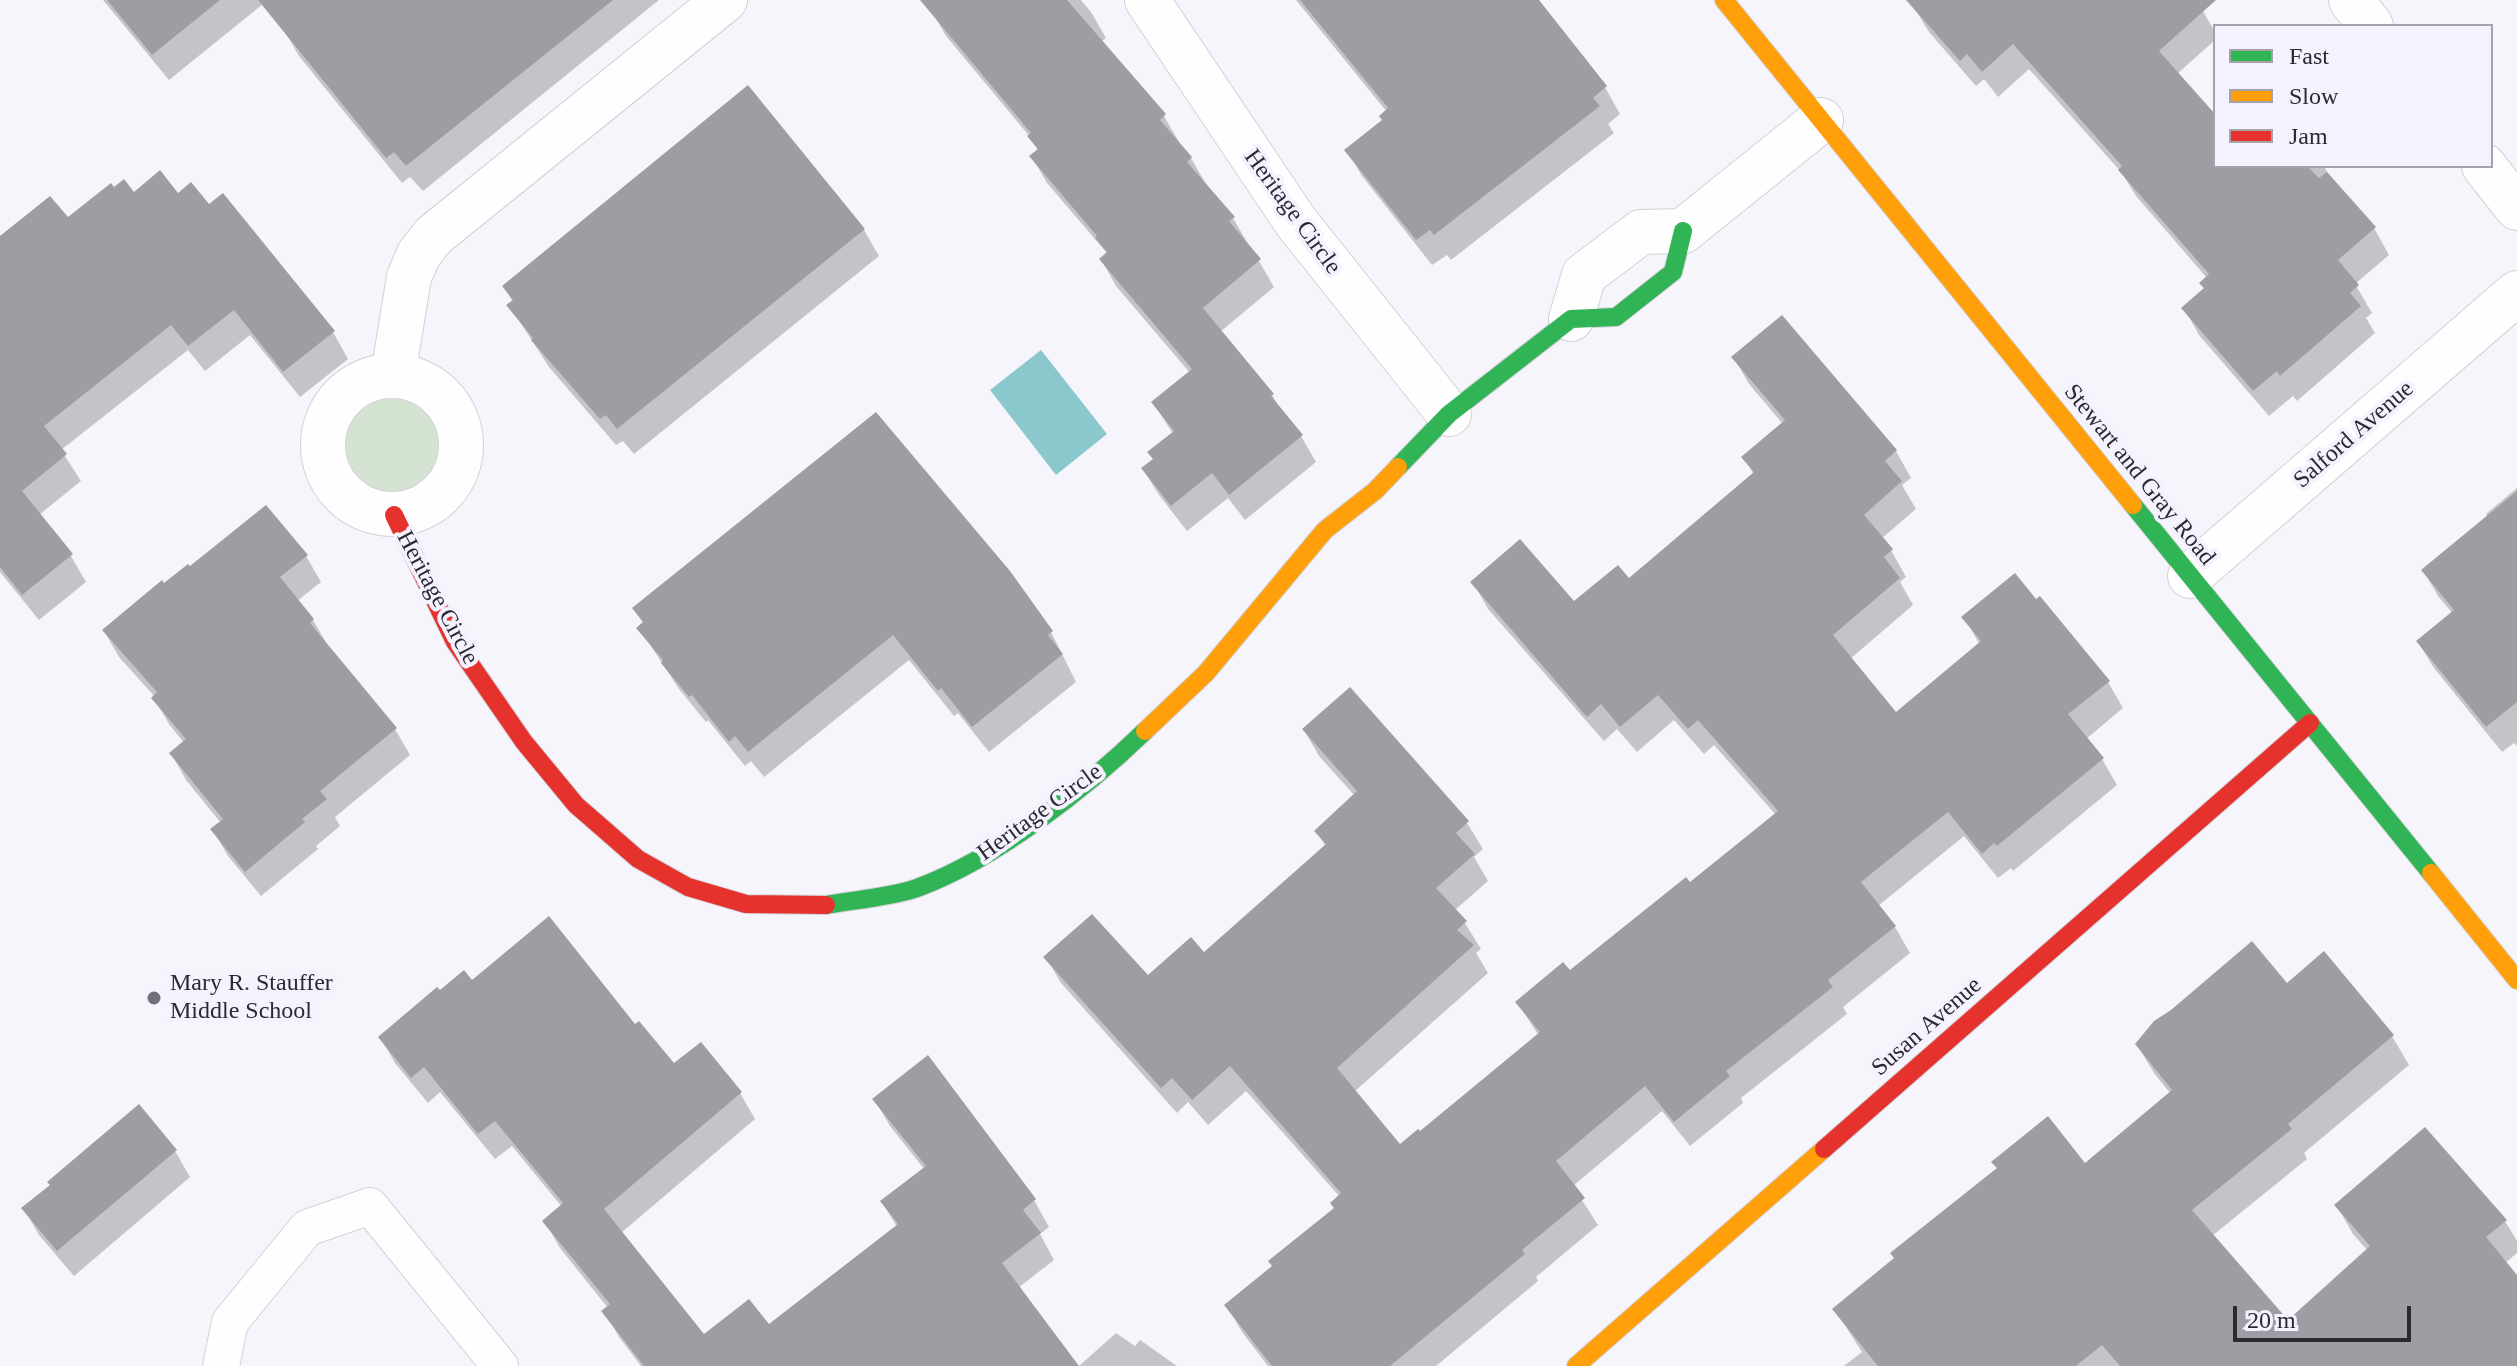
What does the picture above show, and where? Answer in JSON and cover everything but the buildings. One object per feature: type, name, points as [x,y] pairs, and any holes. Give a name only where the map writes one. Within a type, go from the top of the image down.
[{"type":"street","points":[[393,375],[409,277],[419,254],[433,236],[725,0]]},
{"type":"street","name":"Heritage Circle","points":[[1147,0],[1296,222],[1449,414]]},
{"type":"street","name":"Stewart and Gray Road","points":[[1724,0],[2517,980]]},
{"type":"street","points":[[2351,0],[2369,24]]},
{"type":"street","name":"Heritage Circle","points":[[394,515],[455,642],[524,742],[576,805],[638,859],[688,887],[746,904],[817,907],[915,889],[984,857],[1050,811],[1130,746],[1206,673],[1325,530],[1375,491],[1449,414],[1571,319],[1584,275],[1641,232],[1683,231],[1821,120]]},
{"type":"street","points":[[2486,168],[2517,208]]},
{"type":"street","name":"Salford Avenue","points":[[2190,576],[2517,293]]},
{"type":"street","name":"Heritage Circle","points":[[393,375],[416,379],[437,392],[453,410],[461,432],[461,457],[453,479],[438,498],[418,510],[394,515],[371,512],[352,502],[335,487],[326,467],[322,445],[326,424],[335,404],[351,388],[371,378],[393,375]]},
{"type":"street","name":"Susan Avenue","points":[[1576,1366],[2310,723]]},
{"type":"lane","points":[[221,1366],[230,1322],[307,1228],[370,1206],[500,1366]]},
{"type":"green space","points":[[394,391],[414,395],[432,406],[443,424],[447,444],[443,464],[432,482],[414,493],[394,497],[374,493],[356,482],[345,464],[341,444],[345,424],[356,406],[374,395]]},
{"type":"water","points":[[1041,350],[1107,434],[1056,475],[990,390]]},
{"type":"traffic: fast","points":[[1398,467],[1449,414],[1571,319],[1616,317],[1673,272],[1683,231]]},
{"type":"traffic: fast","points":[[2133,505],[2431,873]]},
{"type":"traffic: fast","points":[[826,905],[917,888],[978,859],[1067,799],[1145,731]]},
{"type":"traffic: slow","points":[[1724,0],[2133,505]]},
{"type":"traffic: slow","points":[[1145,731],[1206,673],[1325,530],[1375,491],[1398,467]]},
{"type":"traffic: slow","points":[[2431,873],[2517,980]]},
{"type":"traffic: slow","points":[[1576,1366],[1824,1149]]},
{"type":"traffic: jam","points":[[394,515],[455,642],[524,742],[576,805],[638,859],[688,887],[746,904],[826,905]]},
{"type":"traffic: jam","points":[[1824,1149],[2310,723]]},
{"type":"place","name":"Mary R. Stauffer Middle School","points":[[154,998]]}]
